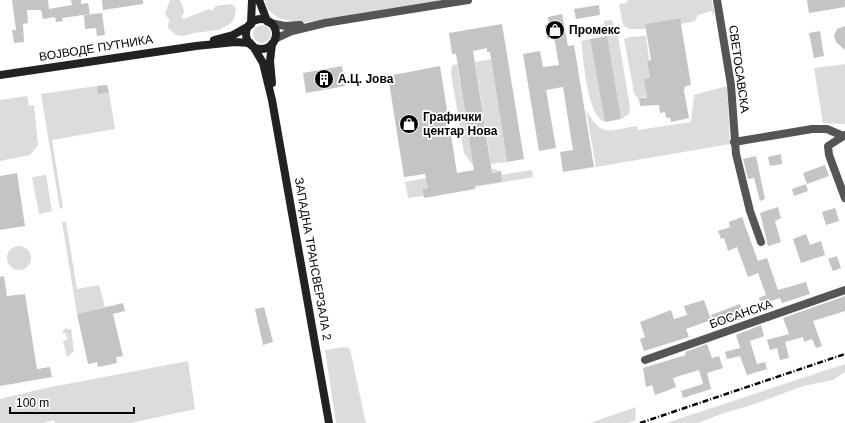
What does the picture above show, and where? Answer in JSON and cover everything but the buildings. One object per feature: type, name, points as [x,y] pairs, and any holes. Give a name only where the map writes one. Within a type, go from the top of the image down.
[{"type":"main road","points":[[252,0],[250,25],[247,37],[252,45],[263,48],[273,41],[275,30],[269,22],[259,0]]},
{"type":"main road","points":[[250,25],[257,20],[269,22]]},
{"type":"main road","name":"ВОЈВОДЕ ПУТНИКА","points":[[196,46],[233,35],[250,25]]},
{"type":"main road","name":"ЗАПАДНА ТРАНСВЕРЗАЛА 2","points":[[272,100],[270,61],[273,41]]},
{"type":"main road","name":"ВОЈВОДЕ ПУТНИКА","points":[[0,75],[196,46],[235,42],[252,45]]},
{"type":"main road","name":"ЗАПАДНА ТРАНСВЕРЗАЛА 2","points":[[252,45],[263,63],[272,100],[329,423]]},
{"type":"street","points":[[269,22],[289,26],[325,23],[468,0]]},
{"type":"street","name":"СВЕТОСАВСКА","points":[[717,0],[731,85],[734,142],[750,211],[761,242]]},
{"type":"street","points":[[273,41],[292,31],[325,23]]},
{"type":"street","points":[[734,142],[812,129],[827,129],[844,136]]},
{"type":"street","points":[[844,136],[828,146],[829,155],[845,198]]},
{"type":"street","name":"БОСАНСКА","points":[[645,360],[845,290]]},
{"type":"shaded area","points":[[170,0],[180,0],[184,11],[182,18],[184,19],[209,9],[212,11],[216,6],[231,4],[236,8],[234,19],[230,24],[219,30],[194,33],[184,36],[176,35],[168,28],[169,19],[165,14]]},
{"type":"shaded area","points":[[265,0],[448,0],[301,23],[278,18],[268,10]]},
{"type":"shaded area","points":[[627,0],[712,0],[714,12],[713,17],[712,11],[698,15],[695,21],[681,24],[679,18],[645,24],[646,29],[629,29],[623,25],[619,4],[627,3]]},
{"type":"shaded area","points":[[611,20],[617,30],[630,107],[629,114],[621,119],[604,21]]},
{"type":"shaded area","points":[[258,25],[266,25],[271,30],[269,41],[266,43],[258,43],[253,38],[253,30]]},
{"type":"shaded area","points":[[646,36],[649,60],[647,61],[650,78],[644,79],[647,97],[639,98],[639,100],[634,93],[624,39],[629,37]]},
{"type":"shaded area","points":[[590,39],[605,122],[599,117],[594,109],[587,86],[581,41]]},
{"type":"shaded area","points":[[491,59],[507,162],[491,164],[475,62]]},
{"type":"shaded area","points":[[457,64],[474,167],[464,153],[451,73],[452,65]]},
{"type":"shaded area","points":[[845,64],[845,124],[823,123],[814,68]]},
{"type":"shaded area","points":[[97,86],[109,92],[115,129],[52,140],[63,208],[60,209],[41,94]]},
{"type":"shaded area","points":[[727,86],[730,144],[596,167],[586,110],[597,125],[602,129],[607,130],[637,126],[638,130],[691,122],[694,95]]},
{"type":"shaded area","points":[[27,96],[29,106],[34,105],[38,145],[30,155],[0,161],[0,100]]},
{"type":"shaded area","points":[[495,169],[499,171],[474,176],[476,186],[502,182],[501,175],[532,170],[533,177],[475,187],[472,173]]},
{"type":"shaded area","points":[[46,175],[52,211],[39,214],[32,177]]},
{"type":"shaded area","points":[[426,178],[428,188],[422,189],[423,196],[408,198],[405,182]]},
{"type":"shaded area","points":[[62,222],[66,222],[77,289],[99,285],[105,307],[77,314]]},
{"type":"shaded area","points":[[19,246],[27,250],[31,258],[27,266],[19,270],[11,266],[7,258],[11,250]]},
{"type":"shaded area","points":[[66,327],[67,329],[71,329],[74,351],[67,357],[63,341],[67,340],[66,333],[62,333]]},
{"type":"shaded area","points":[[346,347],[350,349],[366,423],[336,423],[325,350]]},
{"type":"shaded area","points":[[188,361],[195,409],[131,423],[55,423],[54,420],[43,423],[0,423],[0,399],[46,388]]},
{"type":"shaded area","points":[[845,364],[845,372],[833,380],[803,386],[698,423],[666,423]]},
{"type":"shaded area","points":[[636,407],[635,421],[627,423],[590,423]]},
{"type":"railway","points":[[640,423],[845,354]]},
{"type":"place","name":"Промекс","points":[[555,30]]},
{"type":"place","name":"А.Ц. Јова","points":[[324,79]]},
{"type":"place","name":"Графички центар Нова","points":[[409,124]]}]
